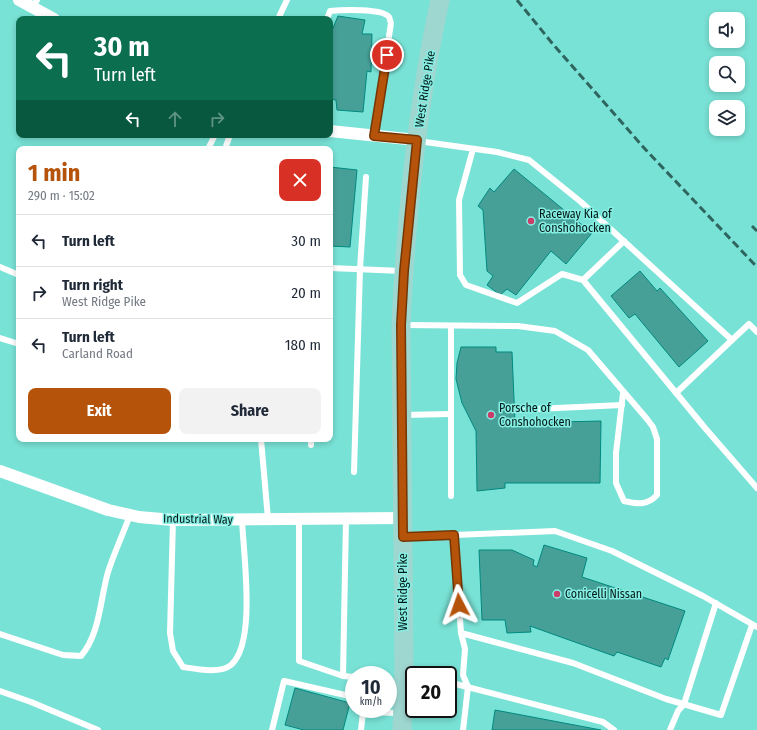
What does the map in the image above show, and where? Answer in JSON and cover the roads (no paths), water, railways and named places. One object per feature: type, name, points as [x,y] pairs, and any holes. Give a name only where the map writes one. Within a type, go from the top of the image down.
[{"type":"main road","name":"West Ridge Pike","points":[[402,721],[404,678],[401,325],[404,271],[417,140],[440,0]]},
{"type":"street","points":[[19,0],[35,4],[50,16]]},
{"type":"street","points":[[333,131],[417,140]]},
{"type":"street","name":"Industrial Way","points":[[0,471],[108,510],[130,515],[174,520],[403,518]]},
{"type":"lane","points":[[279,16],[287,0]]},
{"type":"lane","points":[[328,16],[330,11],[344,9],[385,14],[389,17],[391,23],[374,136]]},
{"type":"lane","points":[[417,140],[497,152],[529,160],[557,180],[732,340]]},
{"type":"lane","points":[[473,149],[459,200],[460,274],[466,285],[518,303],[562,274],[584,280],[676,393],[757,488]]},
{"type":"lane","points":[[354,472],[360,269],[366,177]]},
{"type":"lane","points":[[584,280],[624,242]]},
{"type":"lane","points":[[0,267],[16,274]]},
{"type":"lane","points":[[333,268],[404,271]]},
{"type":"lane","points":[[676,393],[749,324],[757,332]]},
{"type":"lane","points":[[401,325],[518,326],[555,331],[588,350],[623,393],[647,419],[653,427],[657,438],[657,495],[652,501],[640,504],[624,501],[616,483],[616,453],[623,393]]},
{"type":"lane","points":[[451,326],[451,496]]},
{"type":"lane","points":[[0,338],[16,343]]},
{"type":"lane","points":[[514,410],[622,405]]},
{"type":"lane","points":[[402,415],[450,414]]},
{"type":"lane","points":[[261,442],[268,519]]},
{"type":"lane","points":[[0,634],[63,655],[81,656],[87,649],[93,636],[108,573],[130,515]]},
{"type":"lane","points":[[299,519],[299,661],[343,676],[346,518]]},
{"type":"lane","points":[[174,520],[170,633],[173,651],[183,667],[216,669],[230,666],[238,657],[244,639],[246,590],[242,519]]},
{"type":"lane","points":[[403,537],[555,531],[612,551],[716,603],[755,626],[722,715],[666,699],[573,663],[461,633]]},
{"type":"lane","points":[[454,535],[461,633],[465,649],[464,675],[468,687],[464,730]]},
{"type":"lane","points":[[670,730],[678,711],[684,704],[716,603]]},
{"type":"lane","points":[[272,730],[284,681],[345,695]]},
{"type":"lane","points":[[457,684],[603,722],[614,730]]},
{"type":"lane","points":[[0,691],[31,702],[98,730]]},
{"type":"lane","points":[[361,730],[362,718]]},
{"type":"lane","points":[[391,718],[402,721]]},
{"type":"railway","points":[[517,0],[552,43],[645,149],[757,267]]},
{"type":"railway","points":[[752,226],[757,231]]},
{"type":"place","name":"Raceway Kia of Conshohocken","points":[[531,221]]},
{"type":"place","name":"Porsche of Conshohocken","points":[[491,415]]},
{"type":"place","name":"Conicelli Nissan","points":[[557,594]]}]
